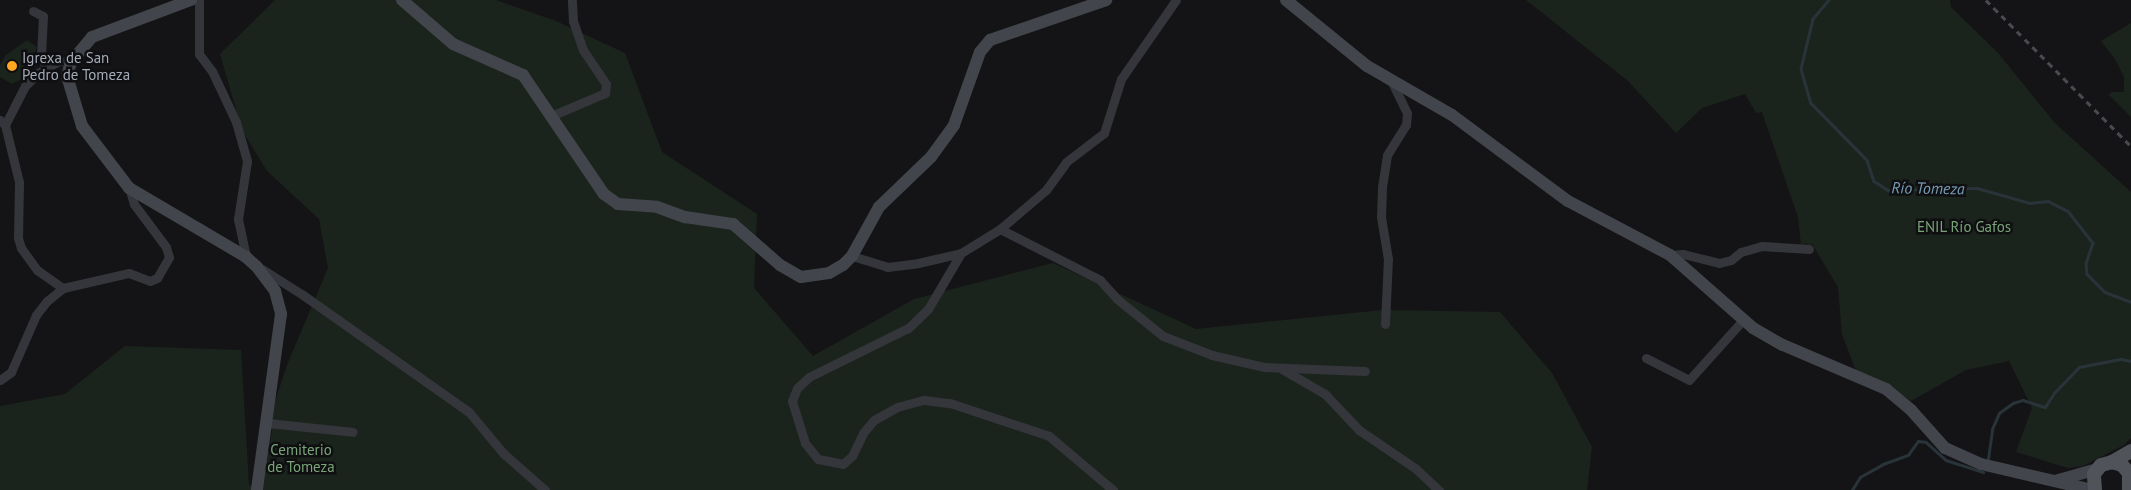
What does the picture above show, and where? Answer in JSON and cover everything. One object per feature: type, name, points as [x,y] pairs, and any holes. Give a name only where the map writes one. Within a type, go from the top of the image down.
[{"type":"main road","points":[[2094,490],[2093,479],[2098,469],[2131,451]]},
{"type":"main road","points":[[2112,462],[2126,469],[2131,483],[2129,490]]},
{"type":"street","points":[[0,380],[11,372],[36,315],[59,291],[129,273],[150,281],[157,278],[169,257],[166,247],[134,204],[129,188],[82,126],[67,76],[70,64],[92,37],[165,6],[191,0]]},
{"type":"street","points":[[198,0],[199,54],[212,71],[236,122],[247,161],[238,219],[246,257]]},
{"type":"street","points":[[402,0],[453,44],[523,74],[604,194],[618,204],[656,206],[685,217],[733,224],[780,266],[801,277],[829,273],[852,256],[878,208],[932,157],[954,125],[980,52],[990,40],[1106,0]]},
{"type":"street","points":[[551,116],[605,93],[606,84],[583,50],[573,21],[572,0]]},
{"type":"street","points":[[852,256],[887,267],[961,253],[1000,228],[1046,190],[1066,162],[1104,134],[1121,79],[1176,0]]},
{"type":"street","points":[[1286,0],[1367,66],[1457,118],[1575,205],[1670,255],[1743,320],[1783,345],[1886,389],[1911,410],[1945,448],[1964,458],[2094,490]]},
{"type":"street","points":[[33,11],[43,16],[41,56],[49,66]]},
{"type":"street","points":[[59,291],[37,270],[18,238],[19,182],[2,122],[25,86],[49,66],[59,61],[70,64]]},
{"type":"street","points":[[1385,324],[1388,259],[1381,217],[1382,187],[1387,155],[1406,125],[1407,113],[1394,91],[1391,80]]},
{"type":"street","points":[[129,188],[246,257],[257,267],[275,291],[281,314],[268,423],[257,490]]},
{"type":"street","points":[[1000,228],[1100,280],[1116,299],[1163,336],[1212,354],[1264,367],[1366,371]]},
{"type":"street","points":[[1670,255],[1683,254],[1719,263],[1731,260],[1741,252],[1762,246],[1809,249]]},
{"type":"street","points":[[961,253],[928,309],[908,328],[809,378],[798,388],[792,401],[805,443],[818,459],[843,464],[852,456],[863,433],[874,420],[897,407],[924,400],[950,403],[1049,436],[1113,490]]},
{"type":"street","points":[[257,267],[304,295],[469,412],[503,452],[546,490]]},
{"type":"street","points":[[1646,358],[1689,380],[1743,320]]},
{"type":"street","points":[[1280,368],[1325,394],[1359,430],[1415,468],[1438,490]]},
{"type":"street","points":[[268,423],[353,432]]},
{"type":"street","points":[[2055,481],[2098,469]]},
{"type":"green space","name":"Cemiterio de Tomeza","points":[[275,0],[496,0],[556,21],[625,53],[662,152],[757,214],[754,288],[813,356],[914,299],[1053,263],[1196,329],[1382,310],[1500,312],[1552,373],[1592,447],[1587,490],[0,490],[0,406],[65,394],[125,346],[241,350],[249,485],[263,488],[273,423],[268,423],[287,365],[328,268],[319,219],[267,171],[242,130],[220,54]]},
{"type":"green space","name":"ENIL Río Gafos","points":[[1526,0],[1950,0],[1951,7],[1998,53],[2055,123],[2131,192],[2131,438],[2124,445],[2083,466],[2068,468],[2016,452],[2032,408],[2009,361],[1966,370],[1911,401],[1894,389],[1856,371],[1842,334],[1838,287],[1812,244],[1809,249],[1807,243],[1801,245],[1798,217],[1762,112],[1756,113],[1745,94],[1702,108],[1676,133],[1628,81]]},
{"type":"green space","points":[[2131,23],[2131,117],[2109,95],[2111,92],[2124,92],[2124,77],[2115,59],[2101,41]]},
{"type":"green space","points":[[27,40],[37,47],[25,77],[12,84],[0,77],[0,65],[6,55]]},
{"type":"waterway","name":"Río Tomeza","points":[[1829,0],[1813,19],[1801,69],[1811,103],[1867,160],[1874,181],[1888,190],[1977,188],[2030,203],[2048,201],[2068,211],[2093,243],[2086,263],[2087,274],[2105,292],[2131,302]]},
{"type":"waterway","points":[[1988,459],[1992,429],[1999,413],[2013,403],[2023,400],[2045,407],[2054,393],[2079,367],[2121,359],[2131,361]]},
{"type":"waterway","points":[[1852,490],[1860,477],[1883,464],[1908,455],[1918,441],[1926,442],[1946,460],[1983,472]]},
{"type":"railway","points":[[1986,0],[2131,146]]},
{"type":"place","name":"Igrexa de San Pedro de Tomeza","points":[[12,66]]}]
